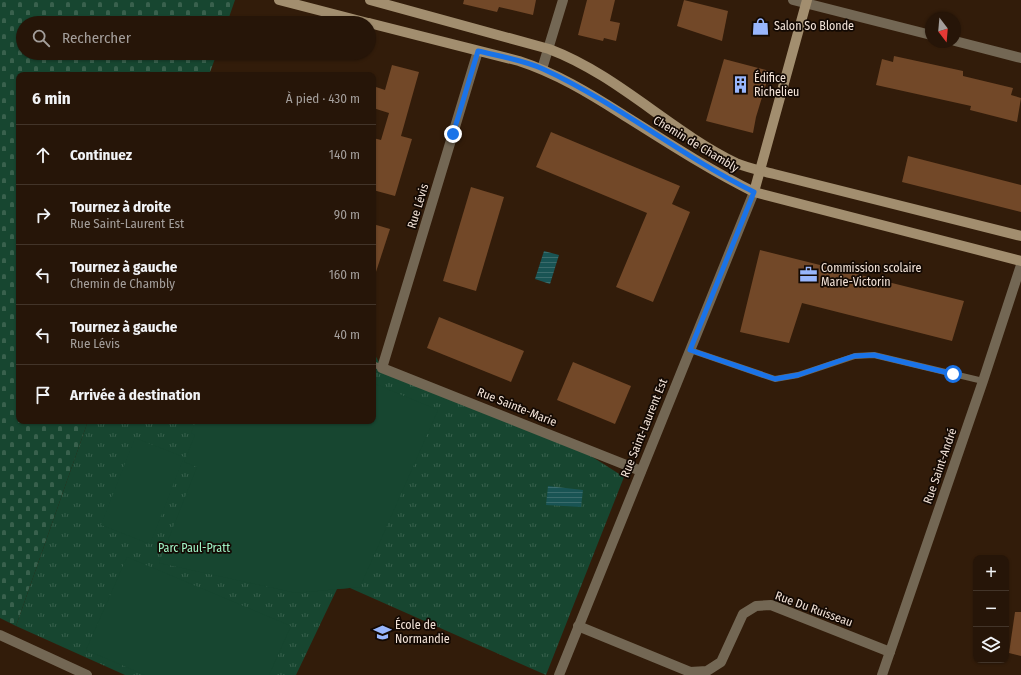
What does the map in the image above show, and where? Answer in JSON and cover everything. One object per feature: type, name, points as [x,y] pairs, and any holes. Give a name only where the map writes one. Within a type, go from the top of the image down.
[{"type":"main road","name":"Chemin de Chambly","points":[[279,0],[342,16]]},
{"type":"main road","name":"Chemin de Chambly","points":[[370,0],[549,49],[568,56],[599,74],[714,150],[738,163],[759,170],[1021,236]]},
{"type":"main road","points":[[754,192],[806,2]]},
{"type":"main road","name":"Chemin de Chambly","points":[[376,25],[542,69],[585,91],[722,176],[754,192],[1021,261]]},
{"type":"street","points":[[542,69],[563,0]]},
{"type":"street","points":[[793,0],[806,2],[925,33]]},
{"type":"street","points":[[961,43],[1021,58]]},
{"type":"street","name":"Rue Lévis","points":[[378,366],[478,51]]},
{"type":"street","name":"Rue Saint-Laurent Est","points":[[559,675],[754,192]]},
{"type":"street","name":"Rue Saint-André","points":[[882,675],[983,381],[1021,265]]},
{"type":"street","name":"Rue Sainte-Marie","points":[[378,366],[641,471]]},
{"type":"street","name":"Rue Du Ruisseau","points":[[578,626],[690,672],[707,671],[721,662],[743,614],[756,606],[771,605],[890,652]]},
{"type":"street","points":[[0,635],[87,675]]},
{"type":"lane","points":[[690,350],[775,379],[798,375],[854,356],[874,355],[983,381]]},
{"type":"green space","points":[[0,0],[235,0],[229,16],[16,16],[16,60],[214,60],[210,72],[16,72],[16,424],[87,424],[16,626],[0,618]]},
{"type":"green space","name":"Parc Paul-Pratt","points":[[376,357],[382,368],[572,444],[624,477],[546,675],[350,588],[337,589],[296,675],[125,675],[16,626],[87,424],[376,424]]},
{"type":"green space","points":[[376,384],[438,410],[360,587],[296,593],[159,563],[197,467],[184,462],[195,435],[191,433],[195,424],[376,424]]},
{"type":"green space","points":[[135,438],[184,457],[150,544],[101,525]]},
{"type":"green space","points":[[127,557],[291,626],[269,675],[145,675],[86,650]]},
{"type":"water","points":[[544,251],[559,255],[550,284],[535,279]]},
{"type":"water","points":[[548,486],[583,490],[581,507],[546,505]]},
{"type":"building","points":[[464,0],[536,0],[533,15],[499,7],[497,12],[463,4]]},
{"type":"building","points":[[587,0],[615,0],[610,21],[620,23],[616,41],[604,38],[603,41],[578,35]]},
{"type":"building","points":[[684,0],[728,11],[722,41],[677,26]]},
{"type":"building","name":"Salon So Blonde","points":[[757,19],[768,23],[765,34],[754,31]]},
{"type":"building","points":[[894,56],[963,71],[963,76],[1013,88],[1011,95],[1021,98],[1017,122],[970,110],[971,106],[876,85],[882,59],[893,62]]},
{"type":"building","name":"Édifice Richelieu","points":[[724,59],[770,71],[756,117],[753,133],[706,121]]},
{"type":"building","points":[[392,65],[419,72],[401,136],[412,139],[395,196],[376,191],[376,139],[381,140],[389,113],[376,109],[376,87],[385,90]]},
{"type":"building","points":[[551,132],[680,186],[672,204],[690,212],[653,302],[616,287],[647,213],[536,167]]},
{"type":"building","points":[[908,156],[1021,185],[1021,212],[902,182]]},
{"type":"building","points":[[471,187],[504,197],[476,291],[443,281]]},
{"type":"building","points":[[376,225],[390,229],[376,272]]},
{"type":"building","name":"Commission scolaire Marie-Victorin","points":[[760,250],[964,301],[952,341],[802,303],[789,343],[740,332]]},
{"type":"building","points":[[439,317],[524,351],[511,382],[427,348]]},
{"type":"building","points":[[573,362],[631,386],[615,424],[557,400]]},
{"type":"building","points":[[1015,612],[1021,612],[1021,656],[1009,653]]},
{"type":"place","name":"Salon So Blonde","points":[[761,26]]},
{"type":"place","name":"Édifice Richelieu","points":[[741,85]]},
{"type":"place","name":"Commission scolaire Marie-Victorin","points":[[808,275]]},
{"type":"place","name":"École de Normandie","points":[[382,632]]},
{"type":"route","points":[[453,134],[478,51],[519,61],[542,69],[585,91],[722,176],[754,192],[690,350],[775,379],[798,375],[854,356],[863,355],[874,355],[953,374]]}]
